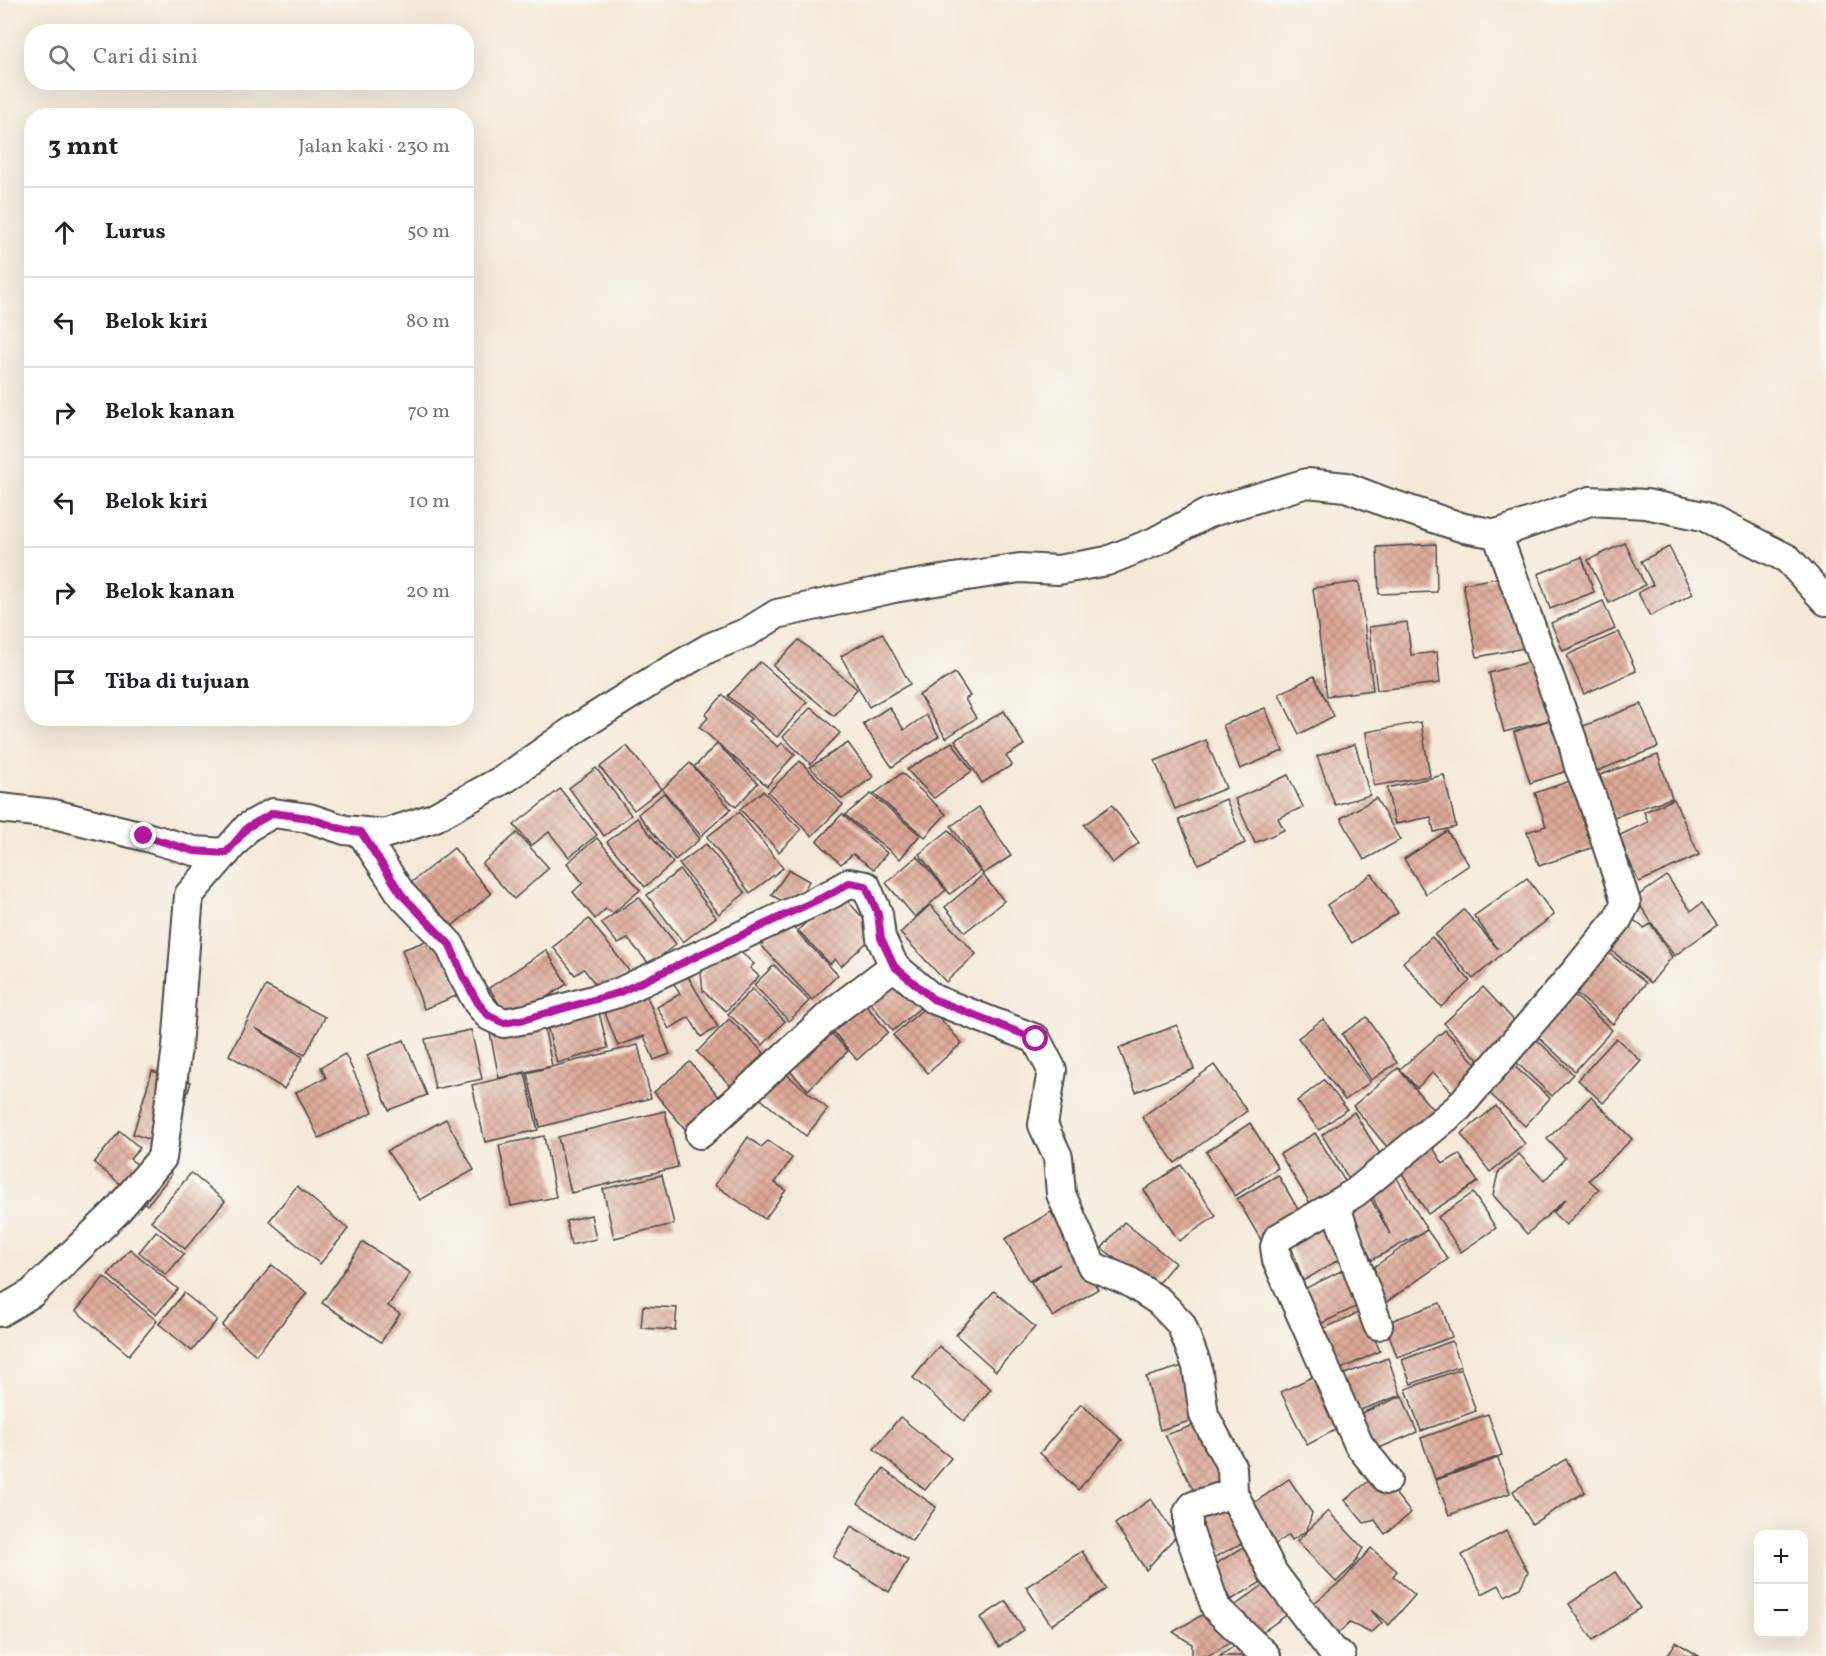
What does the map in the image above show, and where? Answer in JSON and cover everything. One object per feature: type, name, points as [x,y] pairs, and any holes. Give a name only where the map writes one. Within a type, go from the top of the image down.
[{"type":"street","points":[[0,1312],[32,1293],[116,1212],[162,1158],[177,1047],[189,895],[248,827],[273,813],[309,818],[345,830],[384,834],[433,818],[506,778],[574,730],[681,664],[709,648],[748,632],[777,614],[894,588],[954,578],[1020,568],[1058,570],[1107,561],[1154,542],[1208,513],[1307,483],[1346,487],[1464,528],[1497,534],[1590,501],[1646,504],[1703,516],[1788,559],[1826,601]]},
{"type":"street","points":[[1387,1480],[1359,1445],[1277,1260],[1275,1247],[1278,1238],[1356,1192],[1458,1108],[1574,973],[1617,920],[1626,903],[1591,795],[1579,767],[1572,739],[1497,534]]},
{"type":"street","points":[[0,808],[54,814],[194,851],[226,853]]},
{"type":"street","points":[[361,832],[402,895],[450,945],[478,1003],[489,1016],[504,1023],[618,993],[849,883],[866,886],[878,914],[881,938],[894,966],[933,999],[1036,1039],[1052,1070],[1043,1125],[1058,1157],[1061,1194],[1092,1266],[1128,1281],[1159,1301],[1181,1324],[1197,1366],[1204,1415],[1232,1468],[1233,1493],[1273,1573],[1332,1651],[1341,1656]]},
{"type":"street","points":[[700,1134],[833,1012],[894,966]]},
{"type":"street","points":[[1335,1205],[1378,1325]]},
{"type":"street","points":[[1233,1493],[1193,1506],[1188,1513],[1188,1529],[1216,1608],[1266,1656]]},
{"type":"building","points":[[1625,543],[1645,585],[1609,603],[1588,560]]},
{"type":"building","points":[[1436,544],[1437,592],[1379,594],[1377,547]]},
{"type":"building","points":[[1669,547],[1693,594],[1650,616],[1638,593],[1653,585],[1641,561]]},
{"type":"building","points":[[1582,557],[1594,592],[1550,609],[1538,574]]},
{"type":"building","points":[[1520,574],[1534,646],[1477,657],[1463,584]]},
{"type":"building","points":[[1359,582],[1373,690],[1327,696],[1313,588]]},
{"type":"building","points":[[1603,601],[1615,629],[1563,651],[1551,623]]},
{"type":"building","points":[[1407,622],[1411,655],[1437,652],[1440,683],[1377,690],[1369,627]]},
{"type":"building","points":[[1619,632],[1636,671],[1584,694],[1567,655]]},
{"type":"building","points":[[882,633],[910,684],[869,707],[841,656]]},
{"type":"building","points":[[799,640],[857,689],[834,716],[773,666]]},
{"type":"building","points":[[1543,658],[1579,767],[1530,783],[1514,732],[1553,719],[1504,732],[1489,673]]},
{"type":"building","points":[[760,662],[807,702],[777,737],[728,696]]},
{"type":"building","points":[[955,673],[970,696],[965,699],[976,718],[946,738],[919,695]]},
{"type":"building","points":[[1314,676],[1334,716],[1299,734],[1279,694]]},
{"type":"building","points":[[723,695],[778,747],[782,743],[795,754],[767,786],[699,727],[708,718],[705,715]]},
{"type":"building","points":[[1641,704],[1658,747],[1597,771],[1581,727]]},
{"type":"building","points":[[811,707],[840,733],[811,764],[783,737]]},
{"type":"building","points":[[889,707],[904,730],[926,715],[939,736],[892,767],[863,724]]},
{"type":"building","points":[[1265,708],[1283,751],[1240,769],[1223,725]]},
{"type":"building","points":[[1004,711],[1024,745],[1006,756],[1012,765],[982,783],[955,740]]},
{"type":"building","points":[[1421,722],[1430,776],[1374,786],[1366,732]]},
{"type":"building","points":[[1206,740],[1226,788],[1175,809],[1155,761]]},
{"type":"building","points":[[952,742],[972,771],[934,798],[907,770]]},
{"type":"building","points":[[848,743],[873,777],[842,799],[810,767]]},
{"type":"building","points":[[717,744],[758,783],[736,807],[694,767]]},
{"type":"building","points":[[1355,744],[1370,795],[1335,805],[1317,756]]},
{"type":"building","points":[[627,746],[661,789],[634,810],[600,767]]},
{"type":"building","points":[[1658,755],[1672,798],[1614,817],[1600,775]]},
{"type":"building","points":[[800,761],[843,805],[812,836],[768,792]]},
{"type":"building","points":[[690,763],[731,809],[701,836],[662,789]]},
{"type":"building","points":[[596,768],[631,815],[604,836],[569,788]]},
{"type":"building","points":[[902,773],[946,814],[925,837],[874,794]]},
{"type":"building","points":[[1288,775],[1303,807],[1278,818],[1284,830],[1255,843],[1235,799]]},
{"type":"building","points":[[1444,775],[1456,827],[1434,832],[1431,817],[1395,824],[1387,788]]},
{"type":"building","points":[[1584,776],[1606,843],[1539,866],[1527,832],[1546,826],[1535,793]]},
{"type":"building","points":[[560,789],[597,835],[569,857],[549,832],[531,846],[514,825]]},
{"type":"building","points":[[763,791],[801,830],[779,852],[740,809]]},
{"type":"building","points":[[664,793],[700,839],[675,860],[638,814]]},
{"type":"building","points":[[871,794],[920,835],[900,859],[845,815]]},
{"type":"building","points":[[1376,798],[1400,840],[1364,860],[1341,818]]},
{"type":"building","points":[[1226,799],[1245,843],[1198,864],[1179,820]]},
{"type":"building","points":[[1674,799],[1699,855],[1639,882],[1618,836],[1648,822],[1644,812]]},
{"type":"building","points":[[1112,805],[1139,843],[1112,863],[1084,825]]},
{"type":"building","points":[[979,807],[1011,856],[983,874],[951,826]]},
{"type":"building","points":[[739,812],[783,868],[750,893],[707,837]]},
{"type":"building","points":[[842,814],[887,853],[874,869],[853,854],[841,864],[817,841]]},
{"type":"building","points":[[637,818],[673,863],[645,887],[607,842]]},
{"type":"building","points":[[949,830],[980,871],[950,894],[919,854]]},
{"type":"building","points":[[1447,831],[1469,865],[1426,894],[1404,859]]},
{"type":"building","points":[[517,833],[549,868],[514,899],[482,864]]},
{"type":"building","points":[[597,838],[640,890],[613,913],[606,909],[595,919],[573,892],[583,883],[567,863]]},
{"type":"building","points":[[706,844],[745,893],[719,914],[679,864]]},
{"type":"building","points":[[454,848],[491,894],[446,931],[408,885]]},
{"type":"building","points":[[917,856],[946,890],[915,917],[886,883]]},
{"type":"building","points":[[680,870],[716,917],[683,942],[647,895]]},
{"type":"building","points":[[789,870],[809,881],[794,907],[771,895]]},
{"type":"building","points":[[1372,874],[1398,913],[1352,943],[1327,905]]},
{"type":"building","points":[[983,875],[1004,901],[965,932],[945,907]]},
{"type":"building","points":[[1667,876],[1691,911],[1702,903],[1717,925],[1674,956],[1635,898]]},
{"type":"building","points":[[1527,878],[1554,915],[1473,979],[1435,935],[1464,910],[1498,949],[1474,916]]},
{"type":"building","points":[[839,892],[877,933],[841,966],[835,959],[830,964],[798,930]]},
{"type":"building","points":[[639,897],[676,944],[650,965],[628,939],[618,944],[601,923]]},
{"type":"building","points":[[930,905],[976,954],[946,982],[900,933]]},
{"type":"building","points":[[1630,917],[1644,928],[1651,924],[1672,957],[1651,983],[1606,946]]},
{"type":"building","points":[[589,919],[630,972],[602,994],[584,969],[575,975],[553,947]]},
{"type":"building","points":[[786,920],[838,975],[812,1000],[761,945]]},
{"type":"building","points":[[440,936],[461,994],[424,1009],[402,950]]},
{"type":"building","points":[[1432,937],[1470,981],[1441,1007],[1403,962]]},
{"type":"building","points":[[735,947],[754,964],[750,968],[759,976],[726,1011],[703,991],[701,973],[718,953]]},
{"type":"building","points":[[546,950],[567,984],[510,1021],[489,988]]},
{"type":"building","points":[[1605,950],[1646,983],[1613,1024],[1572,990]]},
{"type":"building","points":[[774,965],[809,1001],[789,1021],[754,985]]},
{"type":"building","points":[[684,970],[718,1027],[701,1037],[689,1017],[669,1029],[657,1007],[680,994],[670,977]]},
{"type":"building","points":[[894,971],[922,1006],[893,1031],[865,996]]},
{"type":"building","points":[[266,986],[325,1017],[305,1055],[255,1028],[303,1057],[284,1089],[229,1055]]},
{"type":"building","points":[[643,986],[670,1054],[654,1060],[644,1036],[618,1046],[601,1003]]},
{"type":"building","points":[[1483,987],[1523,1030],[1484,1066],[1444,1023]]},
{"type":"building","points":[[752,989],[785,1021],[763,1045],[728,1014]]},
{"type":"building","points":[[1574,995],[1612,1030],[1575,1071],[1537,1036]]},
{"type":"building","points":[[861,999],[888,1032],[857,1060],[829,1026]]},
{"type":"building","points":[[597,1005],[608,1048],[557,1063],[545,1019]]},
{"type":"building","points":[[928,1005],[962,1043],[928,1073],[893,1035]]},
{"type":"building","points":[[1367,1017],[1397,1063],[1371,1080],[1342,1034]]},
{"type":"building","points":[[729,1019],[764,1053],[731,1086],[697,1052]]},
{"type":"building","points":[[1323,1019],[1370,1082],[1345,1100],[1298,1038]]},
{"type":"building","points":[[543,1021],[552,1066],[499,1078],[490,1033]]},
{"type":"building","points":[[1177,1025],[1194,1069],[1136,1092],[1119,1048]]},
{"type":"building","points":[[827,1028],[848,1051],[808,1090],[786,1067]]},
{"type":"building","points":[[471,1030],[482,1079],[435,1089],[425,1039]]},
{"type":"building","points":[[1445,1030],[1485,1074],[1459,1099],[1433,1072],[1417,1088],[1400,1069]]},
{"type":"building","points":[[1616,1038],[1641,1061],[1603,1103],[1578,1080]]},
{"type":"building","points":[[404,1040],[427,1095],[389,1110],[367,1055]]},
{"type":"building","points":[[1537,1040],[1573,1074],[1552,1096],[1516,1062]]},
{"type":"building","points":[[638,1045],[651,1098],[540,1127],[527,1073]]},
{"type":"building","points":[[345,1054],[373,1112],[319,1138],[296,1092],[326,1078],[321,1067]]},
{"type":"building","points":[[690,1062],[721,1099],[685,1129],[654,1092]]},
{"type":"building","points":[[1214,1065],[1247,1111],[1175,1163],[1142,1117]]},
{"type":"building","points":[[1513,1065],[1550,1098],[1525,1126],[1488,1092]]},
{"type":"building","points":[[1398,1068],[1437,1115],[1392,1153],[1353,1106]]},
{"type":"building","points":[[780,1069],[828,1109],[806,1136],[757,1096]]},
{"type":"building","points":[[152,1071],[191,1082],[171,1146],[133,1134]]},
{"type":"building","points":[[525,1073],[538,1130],[485,1142],[472,1085]]},
{"type":"building","points":[[1324,1080],[1347,1109],[1319,1130],[1297,1101]]},
{"type":"building","points":[[1591,1097],[1632,1139],[1589,1180],[1599,1189],[1566,1225],[1553,1213],[1566,1199],[1527,1234],[1493,1195],[1498,1173],[1519,1154],[1544,1181],[1565,1158],[1547,1139]]},
{"type":"building","points":[[1496,1106],[1525,1144],[1490,1172],[1461,1134]]},
{"type":"building","points":[[665,1111],[678,1167],[571,1193],[558,1137]]},
{"type":"building","points":[[1354,1112],[1385,1162],[1352,1184],[1322,1135]]},
{"type":"building","points":[[446,1119],[474,1170],[420,1200],[387,1151]]},
{"type":"building","points":[[1250,1123],[1278,1168],[1235,1196],[1206,1152]]},
{"type":"building","points":[[120,1131],[140,1148],[130,1159],[155,1178],[163,1167],[172,1174],[147,1205],[94,1163]]},
{"type":"building","points":[[1315,1133],[1348,1186],[1313,1208],[1280,1154]]},
{"type":"building","points":[[544,1136],[556,1197],[511,1206],[499,1145]]},
{"type":"building","points":[[748,1137],[761,1147],[768,1141],[792,1158],[775,1183],[786,1190],[765,1219],[715,1185]]},
{"type":"building","points":[[1432,1146],[1443,1164],[1459,1154],[1478,1182],[1428,1214],[1398,1167]]},
{"type":"building","points":[[1181,1165],[1216,1216],[1179,1241],[1144,1190]]},
{"type":"building","points":[[1393,1171],[1427,1230],[1372,1260],[1344,1211],[1369,1196],[1390,1234],[1371,1194]]},
{"type":"building","points":[[191,1173],[225,1201],[185,1249],[151,1221]]},
{"type":"building","points":[[662,1175],[674,1224],[614,1238],[603,1189]]},
{"type":"building","points":[[1278,1175],[1302,1216],[1261,1240],[1237,1199]]},
{"type":"building","points":[[297,1186],[348,1229],[320,1264],[269,1221]]},
{"type":"building","points":[[1473,1193],[1496,1228],[1461,1252],[1438,1217]]},
{"type":"building","points":[[1051,1212],[1098,1289],[1053,1317],[1031,1282],[1060,1264],[1029,1281],[1005,1239]]},
{"type":"building","points":[[591,1215],[596,1239],[571,1245],[566,1221]]},
{"type":"building","points":[[1328,1221],[1342,1258],[1303,1281],[1290,1243]]},
{"type":"building","points":[[1124,1222],[1175,1263],[1153,1289],[1102,1248]]},
{"type":"building","points":[[1427,1230],[1448,1259],[1382,1305],[1374,1267]]},
{"type":"building","points":[[156,1231],[184,1254],[166,1275],[139,1252]]},
{"type":"building","points":[[363,1242],[410,1273],[388,1306],[400,1314],[381,1342],[322,1303]]},
{"type":"building","points":[[130,1249],[178,1289],[156,1315],[108,1275]]},
{"type":"building","points":[[272,1265],[307,1293],[256,1355],[222,1326]]},
{"type":"building","points":[[1343,1270],[1360,1305],[1316,1326],[1300,1291]]},
{"type":"building","points":[[104,1277],[157,1321],[129,1355],[76,1311]]},
{"type":"building","points":[[994,1291],[1035,1327],[996,1371],[956,1335]]},
{"type":"building","points":[[184,1293],[217,1320],[192,1351],[159,1324]]},
{"type":"building","points":[[1440,1303],[1452,1337],[1397,1357],[1385,1323]]},
{"type":"building","points":[[643,1306],[677,1308],[675,1330],[641,1328]]},
{"type":"building","points":[[1362,1311],[1380,1351],[1335,1372],[1316,1332]]},
{"type":"building","points":[[1452,1341],[1461,1366],[1411,1384],[1402,1360]]},
{"type":"building","points":[[939,1346],[991,1389],[964,1421],[913,1378]]},
{"type":"building","points":[[1388,1358],[1401,1395],[1352,1413],[1339,1376]]},
{"type":"building","points":[[1183,1366],[1197,1419],[1160,1430],[1146,1377]]},
{"type":"building","points":[[1461,1369],[1476,1411],[1421,1431],[1406,1389]]},
{"type":"building","points":[[1318,1374],[1343,1426],[1307,1445],[1281,1392]]},
{"type":"building","points":[[1402,1396],[1417,1432],[1372,1451],[1357,1415]]},
{"type":"building","points":[[1081,1404],[1122,1440],[1078,1490],[1040,1453]]},
{"type":"building","points":[[1488,1414],[1502,1455],[1435,1479],[1421,1438]]},
{"type":"building","points":[[900,1417],[951,1458],[925,1490],[874,1449]]},
{"type":"building","points":[[1200,1423],[1222,1484],[1195,1493],[1165,1435]]},
{"type":"building","points":[[1498,1458],[1510,1493],[1449,1515],[1436,1480]]},
{"type":"building","points":[[1566,1459],[1585,1492],[1532,1524],[1513,1491]]},
{"type":"building","points":[[883,1469],[936,1507],[912,1541],[858,1503]]},
{"type":"building","points":[[1379,1473],[1411,1513],[1385,1534],[1375,1520],[1364,1523],[1345,1500]]},
{"type":"building","points":[[1289,1479],[1312,1513],[1307,1530],[1292,1540],[1289,1535],[1271,1547],[1245,1509]]},
{"type":"building","points":[[1151,1499],[1176,1536],[1146,1570],[1115,1524]]},
{"type":"building","points":[[1230,1501],[1251,1539],[1213,1558],[1196,1518]]},
{"type":"building","points":[[1328,1511],[1363,1548],[1353,1566],[1336,1582],[1297,1541]]},
{"type":"building","points":[[851,1526],[908,1560],[889,1592],[833,1557]]},
{"type":"building","points":[[1506,1531],[1528,1572],[1520,1588],[1505,1596],[1499,1585],[1482,1594],[1462,1555]]},
{"type":"building","points":[[1252,1542],[1270,1577],[1231,1600],[1212,1566]]},
{"type":"building","points":[[1371,1548],[1397,1571],[1393,1576],[1415,1595],[1389,1625],[1371,1610],[1382,1623],[1371,1633],[1350,1623],[1334,1636],[1309,1607],[1344,1579]]},
{"type":"building","points":[[1082,1551],[1106,1589],[1051,1625],[1026,1587]]},
{"type":"building","points":[[1615,1572],[1640,1608],[1593,1640],[1569,1604]]},
{"type":"building","points":[[1273,1578],[1295,1609],[1254,1638],[1232,1608]]},
{"type":"building","points":[[1006,1601],[1024,1630],[999,1647],[980,1618]]},
{"type":"building","points":[[1212,1609],[1231,1642],[1208,1656],[1192,1656],[1192,1644],[1173,1632]]},
{"type":"building","points":[[1676,1642],[1699,1656],[1667,1656]]},
{"type":"building","points":[[1239,1643],[1247,1656],[1220,1656]]},
{"type":"route","points":[[144,836],[194,851],[226,853],[248,827],[273,813],[309,818],[345,830],[361,832],[402,895],[450,945],[478,1003],[489,1016],[504,1023],[618,993],[849,883],[866,886],[878,914],[881,938],[894,966],[933,999],[1036,1039]]}]
